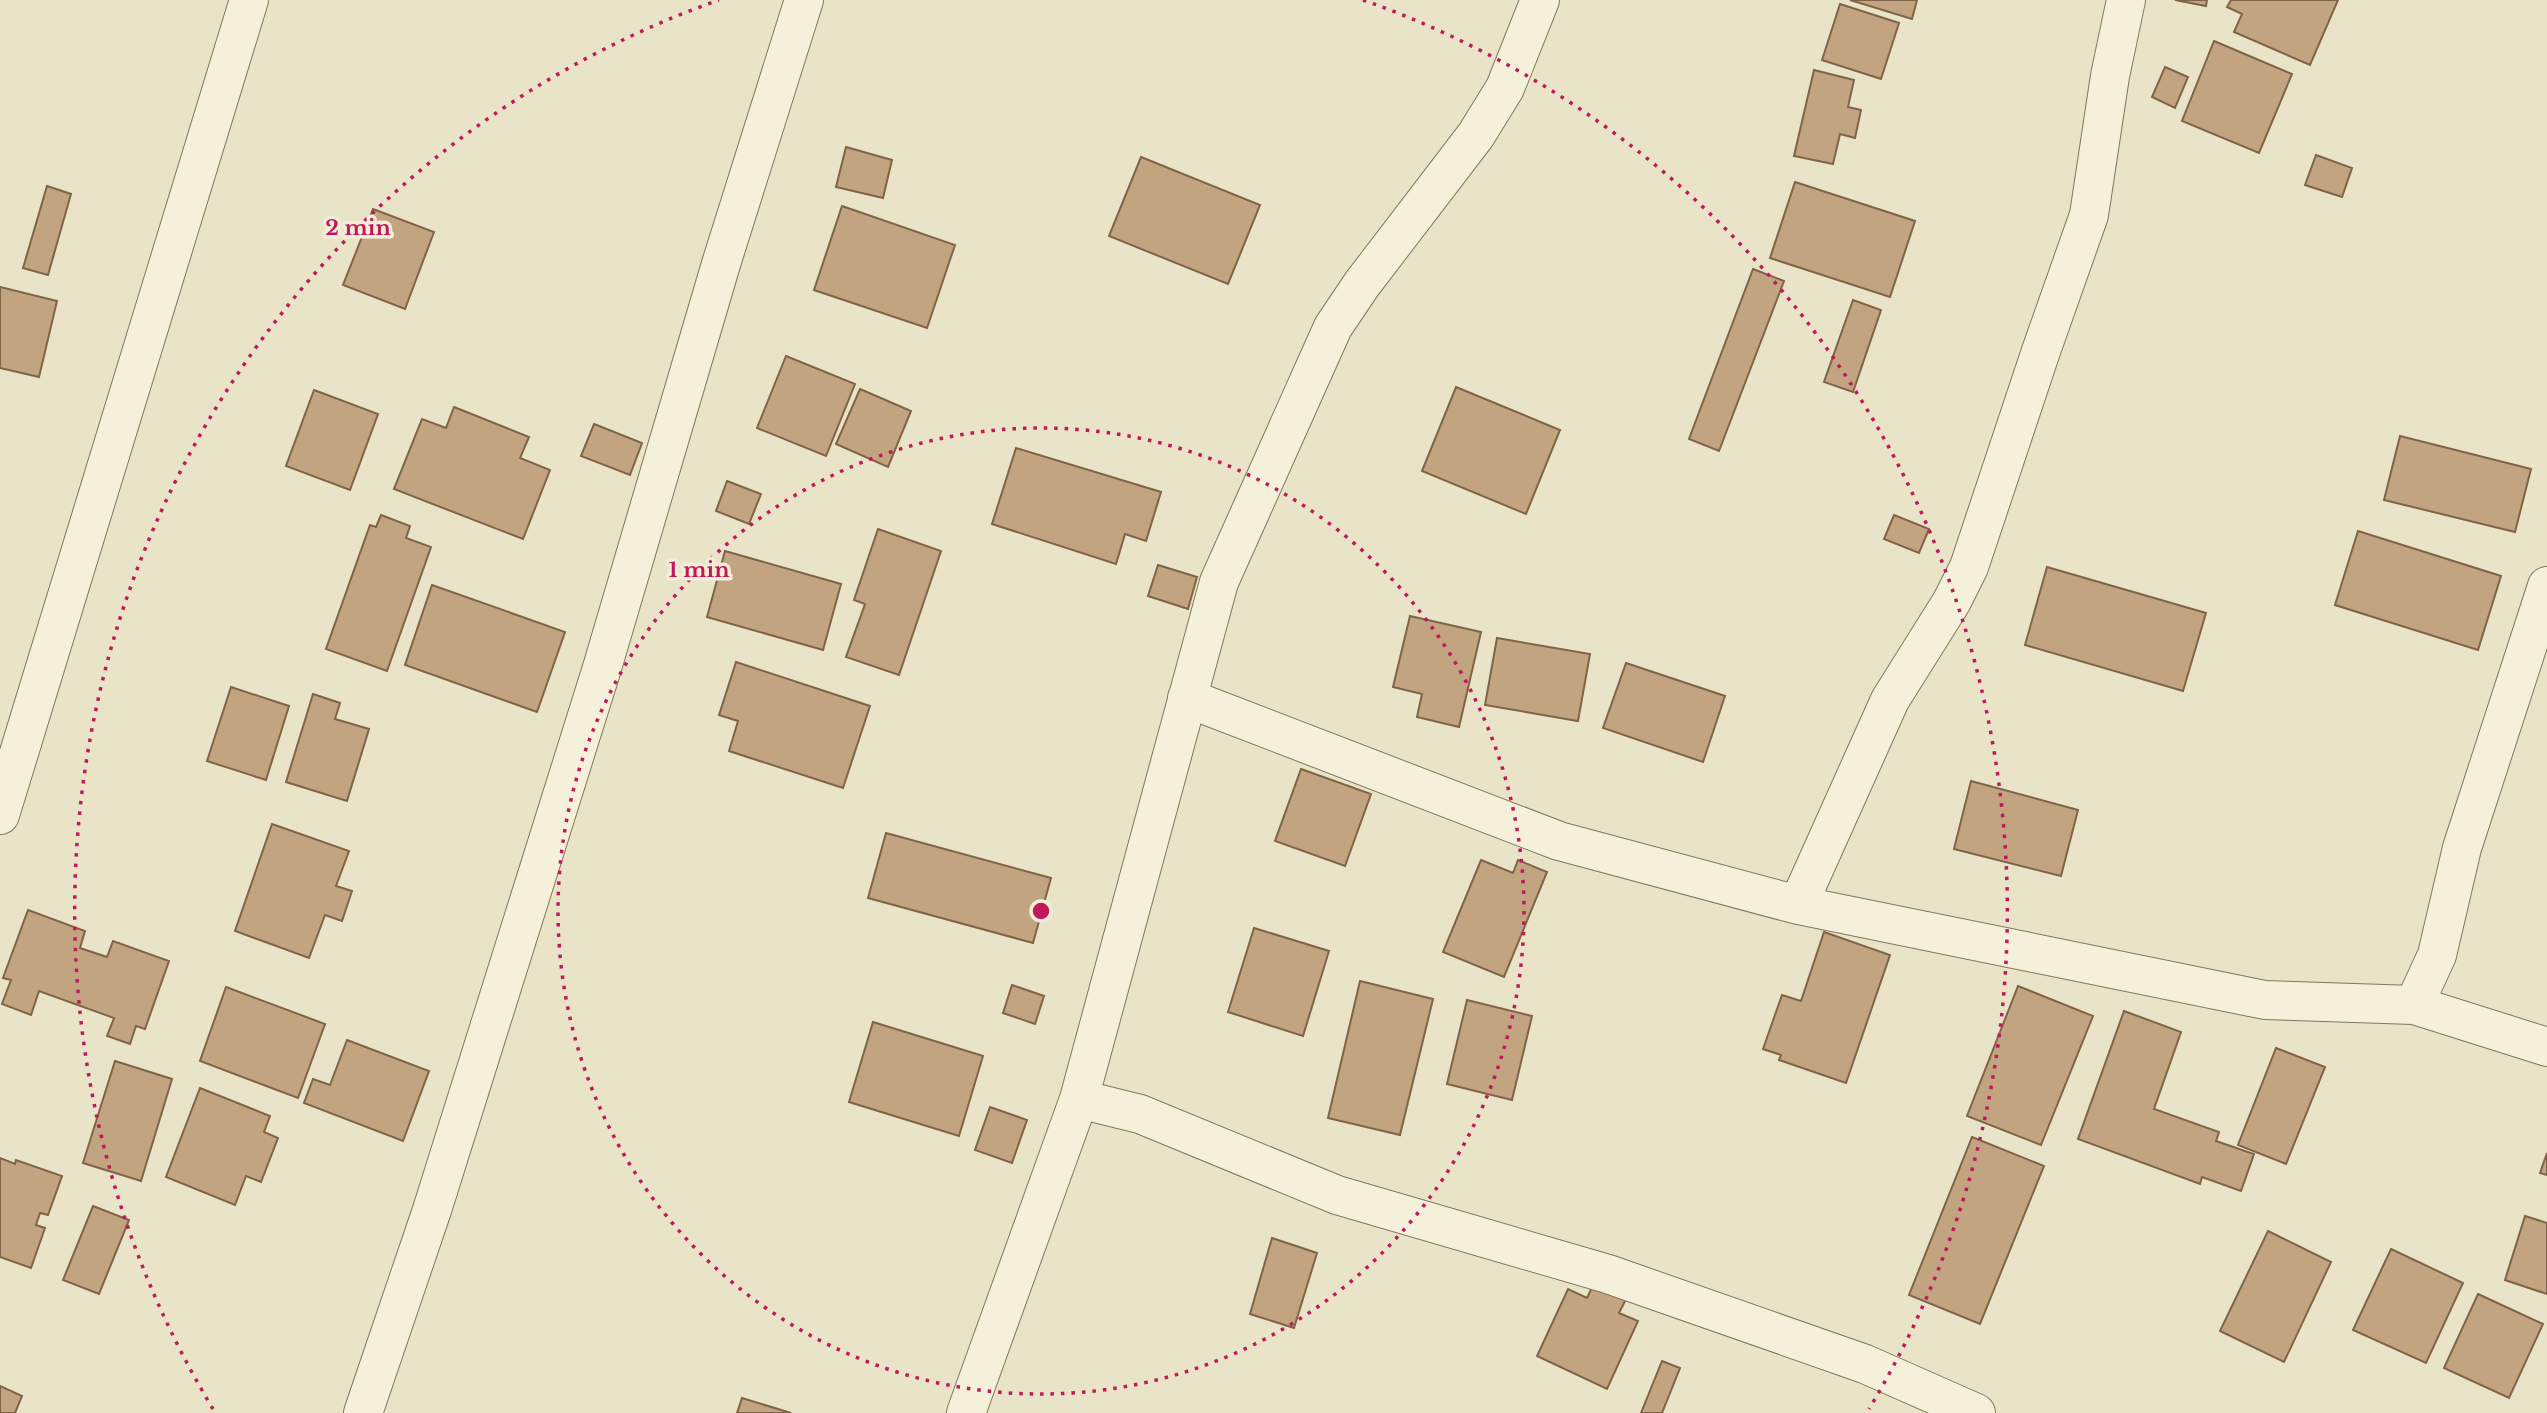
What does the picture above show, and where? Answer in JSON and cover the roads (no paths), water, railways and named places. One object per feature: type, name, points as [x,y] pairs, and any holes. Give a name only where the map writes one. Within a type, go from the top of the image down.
[{"type":"street","points":[[0,815],[249,0]]},
{"type":"street","points":[[363,1413],[432,1210],[602,668],[721,264],[804,0]]},
{"type":"street","points":[[967,1413],[1079,1099],[1219,582],[1333,327],[1362,284],[1476,135],[1505,88],[1540,0]]},
{"type":"street","points":[[1798,905],[1891,699],[1952,601],[1969,567],[2041,351],[2090,215],[2110,76],[2126,0]]},
{"type":"street","points":[[2414,1005],[2437,955],[2462,848],[2547,586]]},
{"type":"street","points":[[1187,698],[1559,841],[1798,905],[2265,1000],[2414,1005],[2547,1047]]},
{"type":"street","points":[[1079,1099],[1140,1114],[1337,1195],[1608,1275],[1865,1364],[1976,1413]]}]
